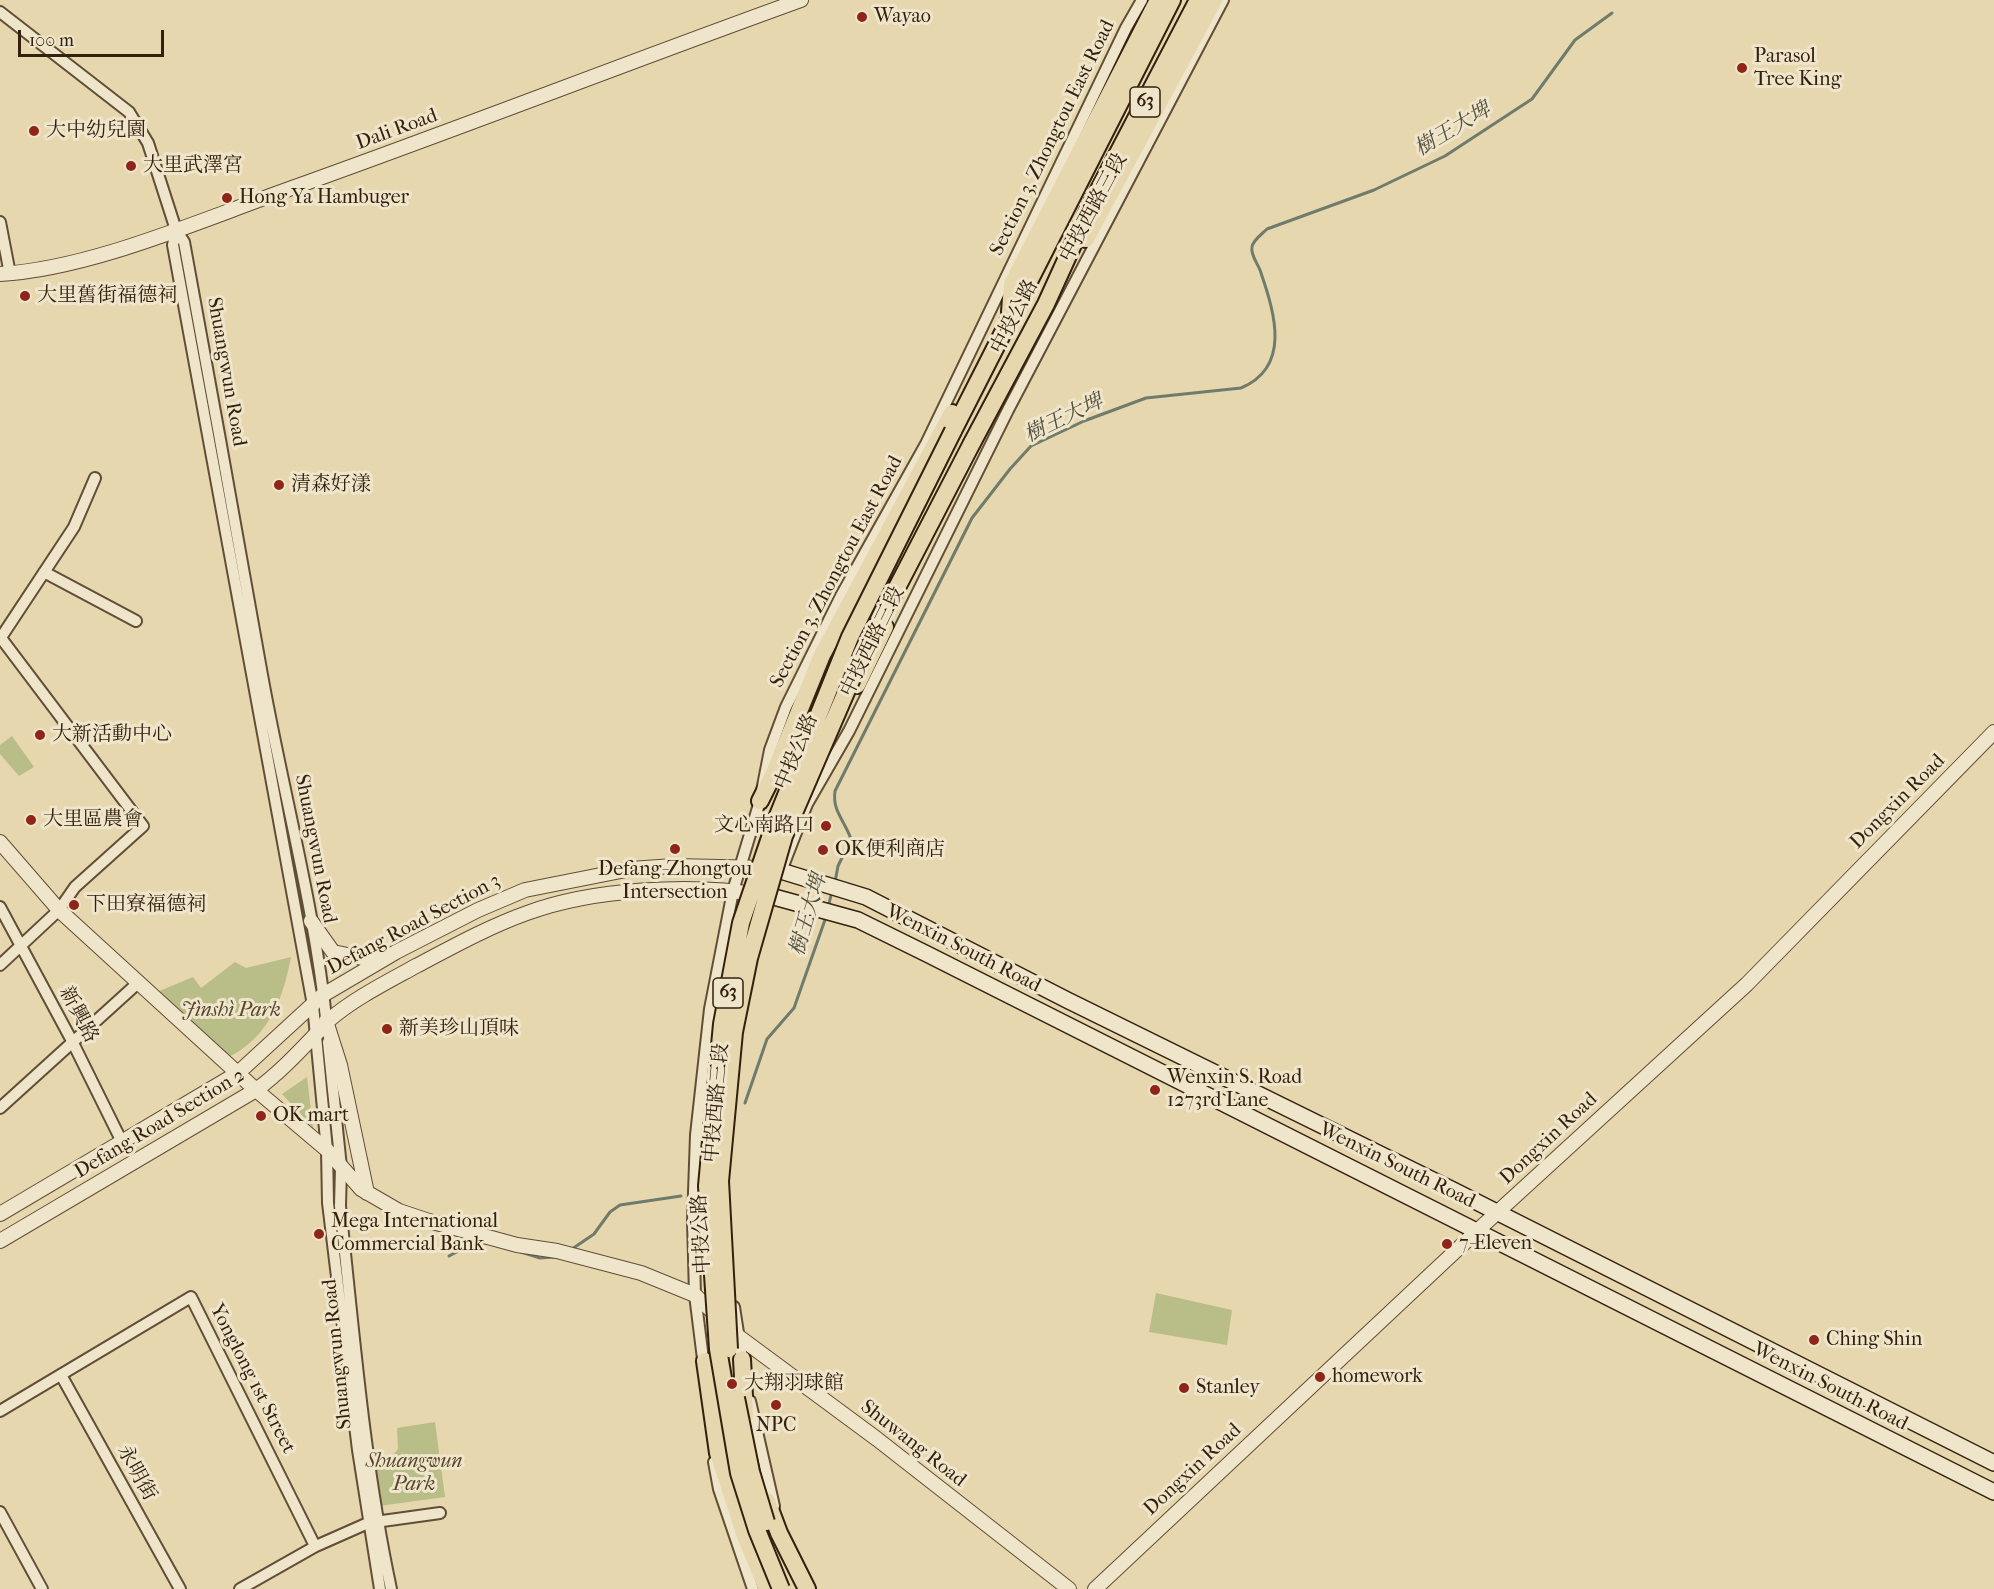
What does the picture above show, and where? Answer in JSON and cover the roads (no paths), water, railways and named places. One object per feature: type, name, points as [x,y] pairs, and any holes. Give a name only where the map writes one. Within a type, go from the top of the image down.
[{"type":"main road","points":[[1009,322],[1012,284],[1158,0]]},
{"type":"main road","name":"中投公路","points":[[781,1589],[757,1530],[739,1473],[718,1349],[707,1186],[722,1024],[741,923],[774,822],[850,637],[980,373],[1009,322],[1172,0]]},
{"type":"main road","name":"中投公路","points":[[793,1589],[769,1534],[752,1472],[738,1414],[729,1350],[720,1181],[734,1032],[749,958],[784,836],[862,655],[1046,304],[1091,205],[1198,0]]},
{"type":"main road","points":[[1046,304],[1090,234],[1214,0]]},
{"type":"main road","points":[[760,801],[774,773],[822,655],[943,427],[980,373]]},
{"type":"main road","points":[[807,804],[826,750],[904,588],[982,439],[1003,387]]},
{"type":"main road","name":"Wenxin South Road","points":[[781,871],[866,897],[1066,1000],[1497,1213],[1994,1463]]},
{"type":"main road","name":"Wenxin South Road","points":[[774,897],[858,920],[1232,1110],[1478,1230],[1994,1492]]},
{"type":"main road","points":[[742,1359],[744,1413],[766,1499],[779,1533],[808,1589]]},
{"type":"main road","points":[[705,1361],[718,1453],[745,1536],[767,1589]]},
{"type":"street","name":"Dali Road","points":[[5,274],[53,267],[176,230],[444,134],[636,60],[801,0]]},
{"type":"street","name":"Section 3, Zhongtou East Road","points":[[753,1589],[719,1489],[700,1385],[705,1361],[695,1295],[693,1188],[696,1135],[710,1009],[733,891],[760,801],[771,750],[786,706],[841,596],[926,444],[1126,28],[1142,0]]},
{"type":"street","name":"中投西路三段","points":[[808,1589],[774,1504],[742,1359],[729,1265],[728,1191],[738,1048],[751,976],[781,871],[807,804],[849,731],[1008,410],[1223,0]]},
{"type":"street","name":"Shuangwun Road","points":[[0,12],[129,112],[148,143],[176,230],[184,243],[262,675],[311,921],[318,1000],[316,1034],[327,1150],[327,1203],[372,1521],[391,1589]]},
{"type":"street","points":[[0,222],[5,274]]},
{"type":"street","name":"Shuangwun Road","points":[[176,230],[173,245],[318,1000],[326,1021],[341,1167],[340,1206],[380,1589]]},
{"type":"street","points":[[0,965],[59,910],[75,887],[143,826],[1,639],[74,527],[95,478]]},
{"type":"street","points":[[44,572],[136,621]]},
{"type":"street","name":"Dongxin Road","points":[[1095,1589],[1478,1230],[1747,984],[1994,732]]},
{"type":"street","points":[[0,842],[59,910],[256,1090],[327,1150],[367,1193]]},
{"type":"street","name":"Defang Road Section 3","points":[[238,1073],[318,1000],[396,952],[478,910],[525,890],[558,881],[631,869],[739,867],[781,871]]},
{"type":"street","name":"Defang Road Section 3","points":[[326,1021],[394,978],[452,947],[526,913],[597,896],[654,890],[733,891],[774,897]]},
{"type":"street","name":"新興路","points":[[0,907],[72,1041],[122,1142]]},
{"type":"street","points":[[311,921],[333,952],[367,959],[396,952]]},
{"type":"street","points":[[0,1108],[139,982]]},
{"type":"street","points":[[326,1021],[340,1065],[367,1193]]},
{"type":"street","name":"Defang Road Section 2","points":[[0,1241],[256,1090],[276,1075],[326,1021]]},
{"type":"street","name":"Defang Road Section 2","points":[[0,1214],[238,1073]]},
{"type":"street","points":[[693,1188],[701,1177],[715,1173],[724,1179],[728,1191]]},
{"type":"street","name":"Shuwang Road","points":[[367,1193],[399,1211],[429,1221],[517,1245],[557,1251],[641,1273],[695,1295],[739,1337],[877,1439],[1069,1589]]},
{"type":"street","name":"Yonglong 1st Street","points":[[0,1411],[191,1297],[315,1546]]},
{"type":"street","name":"永明街","points":[[61,1375],[180,1589]]},
{"type":"street","points":[[0,1512],[42,1589]]},
{"type":"street","points":[[240,1589],[315,1546],[372,1521],[440,1513]]},
{"type":"waterway","name":"樹王大埤","points":[[835,882],[838,866],[851,839],[837,810],[835,791],[972,518],[1010,469],[1031,446],[1084,421],[1146,398],[1241,388],[1257,379],[1267,367],[1273,353],[1275,338],[1271,305],[1260,270],[1253,257],[1253,244],[1258,237],[1267,229],[1374,190],[1445,156],[1532,99],[1575,40],[1612,13]]},
{"type":"waterway","name":"樹王大埤","points":[[828,908],[832,891]]},
{"type":"waterway","name":"樹王大埤","points":[[745,1103],[767,1039],[794,1008],[826,917]]},
{"type":"waterway","name":"樹王大埤","points":[[572,1249],[594,1234],[610,1212],[620,1205],[681,1196]]},
{"type":"waterway","name":"樹王大埤","points":[[449,1256],[474,1243],[488,1243]]},
{"type":"waterway","name":"樹王大埤","points":[[521,1252],[540,1258],[555,1257]]},
{"type":"place","name":"Wayao","points":[[862,17]]},
{"type":"place","name":"Parasol Tree King","points":[[1742,68]]},
{"type":"place","name":"大中幼兒園","points":[[34,131]]},
{"type":"place","name":"大里武澤宮","points":[[131,166]]},
{"type":"place","name":"Hong Ya Hambuger","points":[[227,198]]},
{"type":"place","name":"大里舊街福德祠","points":[[25,296]]},
{"type":"place","name":"清森好漾","points":[[279,485]]},
{"type":"place","name":"大新活動中心","points":[[40,735]]},
{"type":"place","name":"大里區農會","points":[[31,820]]},
{"type":"place","name":"文心南路口","points":[[826,826]]},
{"type":"place","name":"Defang-Zhongtou Intersection","points":[[675,849]]},
{"type":"place","name":"OK便利商店","points":[[823,850]]},
{"type":"place","name":"下田寮福德祠","points":[[74,905]]},
{"type":"place","name":"新美珍山頂味","points":[[387,1029]]},
{"type":"place","name":"Wenxin S. Road 1273rd Lane","points":[[1155,1090]]},
{"type":"place","name":"OK mart","points":[[261,1116]]},
{"type":"place","name":"Mega International Commercial Bank","points":[[319,1234]]},
{"type":"place","name":"7-Eleven","points":[[1447,1244]]},
{"type":"place","name":"Ching Shin","points":[[1814,1340]]},
{"type":"place","name":"homework","points":[[1320,1377]]},
{"type":"place","name":"大翔羽球館","points":[[732,1384]]},
{"type":"place","name":"Stanley","points":[[1184,1388]]},
{"type":"place","name":"NPC","points":[[776,1405]]},
{"type":"park label","name":"Jìnshì Park","points":[[231,1011]]},
{"type":"park label","name":"Shuangwun Park","points":[[414,1474]]}]
